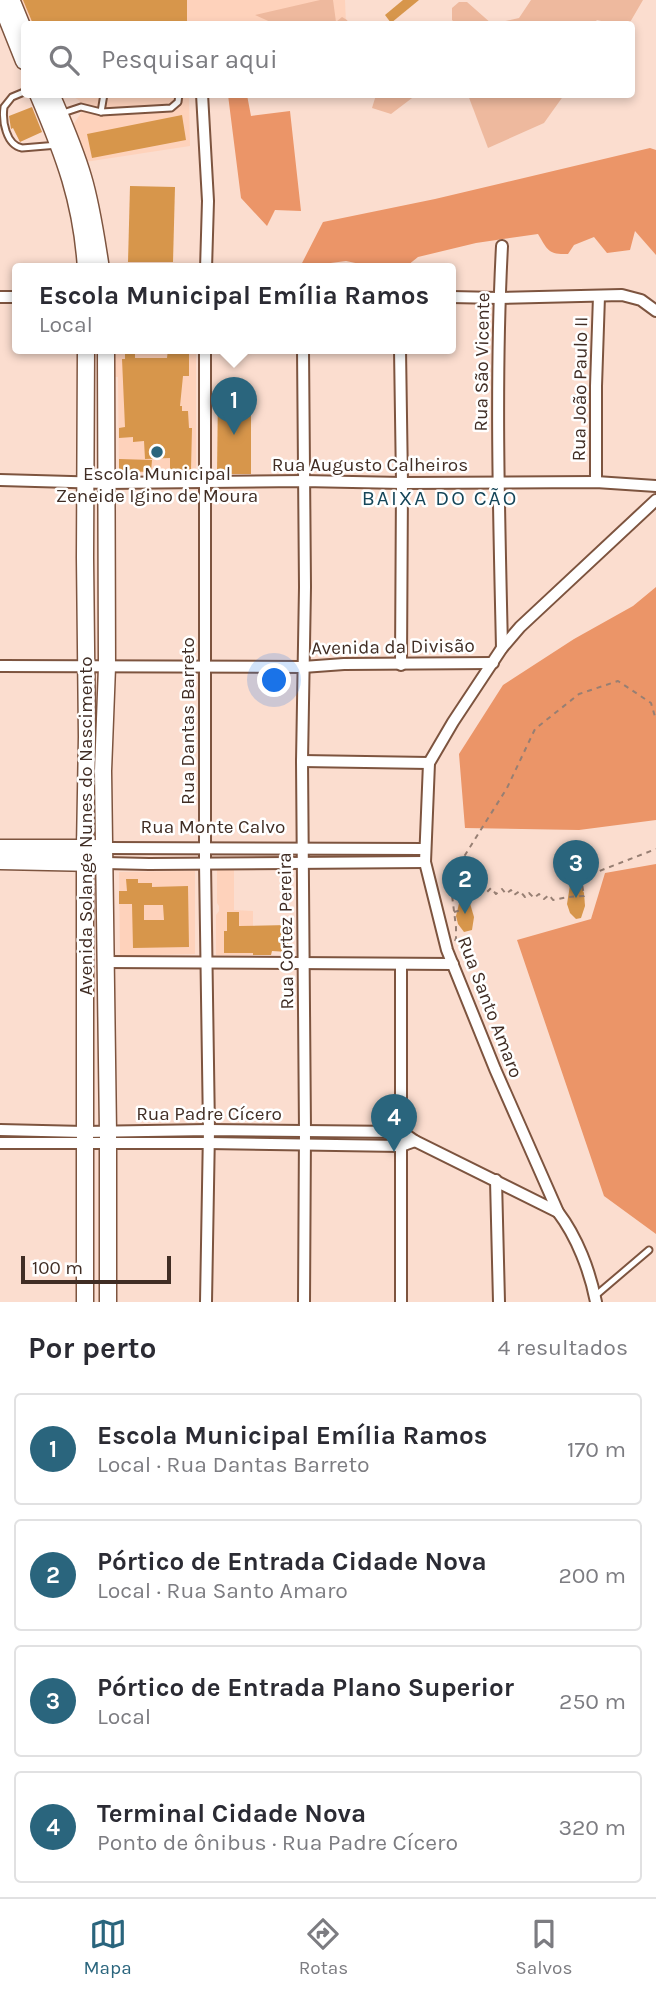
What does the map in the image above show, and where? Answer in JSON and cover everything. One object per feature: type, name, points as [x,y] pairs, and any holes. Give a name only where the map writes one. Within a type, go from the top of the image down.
[{"type":"main road","points":[[0,1],[21,27]]},
{"type":"main road","points":[[9,13],[21,51]]},
{"type":"main road","points":[[41,98],[53,115],[90,205],[100,263]]},
{"type":"main road","points":[[51,98],[53,115]]},
{"type":"main road","points":[[65,143],[86,263]]},
{"type":"main road","name":"Avenida Solange Nunes do Nascimento","points":[[85,1302],[86,354]]},
{"type":"main road","name":"Avenida Solange Nunes do Nascimento","points":[[106,354],[107,667],[103,771],[108,1302]]},
{"type":"main road","name":"Rua Monte Calvo","points":[[0,848],[85,855]]},
{"type":"main road","name":"Rua Monte Calvo","points":[[0,861],[105,855]]},
{"type":"street","points":[[202,98],[208,201],[206,263]]},
{"type":"street","name":"Rua São Vicente","points":[[502,246],[499,298],[498,483],[502,648]]},
{"type":"street","name":"Rua João Paulo II","points":[[596,482],[599,296]]},
{"type":"street","points":[[456,297],[628,296],[645,302],[656,311]]},
{"type":"street","name":"Rua Dantas Barreto","points":[[205,354],[205,963],[209,1130],[206,1302]]},
{"type":"street","name":"Rua Cortez Pereira","points":[[303,354],[304,1302]]},
{"type":"street","points":[[400,354],[401,665]]},
{"type":"street","name":"Rua Augusto Calheiros","points":[[0,480],[106,483],[596,482],[656,486]]},
{"type":"street","name":"Rua Santo Amaro","points":[[595,1299],[575,1240],[558,1212],[495,1069],[447,950],[425,862],[429,763],[502,648],[520,627],[656,500]]},
{"type":"street","name":"Avenida da Divisão","points":[[0,666],[303,667],[344,664],[493,663]]},
{"type":"street","points":[[302,761],[429,763]]},
{"type":"street","name":"Rua Monte Calvo","points":[[105,855],[205,849],[425,849]]},
{"type":"street","name":"Rua Monte Calvo","points":[[105,855],[149,864],[425,862]]},
{"type":"street","points":[[106,962],[453,964]]},
{"type":"street","points":[[401,964],[401,1302]]},
{"type":"street","name":"Rua Padre Cícero","points":[[0,1130],[84,1138]]},
{"type":"street","name":"Rua Padre Cícero","points":[[108,1138],[209,1130],[402,1132]]},
{"type":"street","points":[[402,1132],[558,1212]]},
{"type":"street","name":"Rua Padre Cícero","points":[[0,1143],[108,1138],[208,1143],[401,1146],[415,1141]]},
{"type":"street","points":[[496,1180],[499,1302]]},
{"type":"lane","points":[[21,93],[12,97],[4,107],[10,141],[22,148],[65,143]]},
{"type":"lane","points":[[101,111],[103,98]]},
{"type":"lane","points":[[53,115],[81,107],[101,111],[172,108],[178,98]]},
{"type":"lane","points":[[595,1299],[649,1250]]},
{"type":"path","points":[[447,950],[456,937],[450,879],[507,788],[536,729],[579,694],[618,681],[651,703],[656,720]]},
{"type":"path","points":[[454,912],[465,909],[469,895],[482,886],[487,892],[491,888],[496,894],[502,889],[506,894],[511,890],[514,895],[520,891],[525,897],[529,893],[534,898],[539,894],[544,899],[549,895],[553,900],[584,896],[582,884],[589,875],[656,849]]},
{"type":"shaded area","points":[[17,0],[345,0],[346,21],[27,21]]},
{"type":"shaded area","points":[[320,0],[333,0],[336,21],[268,21],[255,15]]},
{"type":"shaded area","points":[[531,0],[643,0],[631,21],[506,21],[519,18]]},
{"type":"shaded area","points":[[459,2],[467,2],[489,21],[453,21],[452,8]]},
{"type":"shaded area","points":[[76,98],[189,98],[190,146],[85,162],[73,125],[81,113],[80,101]]},
{"type":"shaded area","points":[[228,98],[248,98],[251,116],[290,111],[301,211],[275,210],[267,226],[241,198]]},
{"type":"shaded area","points":[[375,98],[412,98],[391,114],[372,108]]},
{"type":"shaded area","points":[[469,98],[562,98],[544,123],[488,148]]},
{"type":"shaded area","points":[[650,148],[656,150],[656,255],[635,231],[630,250],[607,253],[594,237],[574,245],[568,254],[552,252],[538,234],[476,243],[418,257],[410,263],[302,263],[323,222],[435,199]]},
{"type":"shaded area","points":[[112,354],[196,354],[196,472],[119,474],[118,377],[112,377]]},
{"type":"shaded area","points":[[656,587],[656,820],[579,830],[465,828],[459,754],[503,685],[574,639],[633,606]]},
{"type":"shaded area","points":[[656,864],[656,1234],[604,1196],[517,940],[591,919],[605,873]]},
{"type":"shaded area","points":[[217,869],[234,869],[234,910],[253,911],[253,955],[216,955],[216,915],[219,911]]},
{"type":"shaded area","points":[[195,871],[195,954],[120,956],[119,872]]},
{"type":"building","points":[[23,0],[187,0],[187,21],[32,21]]},
{"type":"building","points":[[403,0],[419,0],[393,21],[390,21],[385,15]]},
{"type":"building","points":[[32,107],[42,132],[20,142],[13,128],[11,129],[9,116]]},
{"type":"building","points":[[182,115],[186,140],[92,158],[87,134]]},
{"type":"building","points":[[130,186],[175,187],[173,262],[128,262]]},
{"type":"building","points":[[125,354],[135,354],[135,358],[167,358],[167,354],[189,354],[189,376],[183,376],[180,406],[182,411],[188,411],[189,428],[192,428],[191,469],[170,470],[170,458],[145,459],[144,441],[133,442],[133,437],[119,438],[119,428],[125,427],[122,359],[125,359]]},
{"type":"building","points":[[218,393],[251,393],[251,474],[217,474]]},
{"type":"building","points":[[119,459],[152,460],[151,472],[119,471]]},
{"type":"building","points":[[577,878],[584,893],[585,906],[581,918],[576,919],[567,904],[571,879]]},
{"type":"building","points":[[126,879],[138,879],[138,883],[152,883],[152,887],[188,886],[189,947],[133,948],[132,904],[119,904],[119,891],[127,891]],"holes":[[[144,905],[163,905],[164,920],[144,920]]]},
{"type":"building","points":[[463,887],[474,917],[472,930],[464,932],[456,916]]},
{"type":"building","points":[[227,912],[239,912],[239,926],[288,925],[288,952],[272,951],[271,955],[224,953]]},
{"type":"place","name":"Escola Municipal Emília Ramos","points":[[234,435]]},
{"type":"place","name":"Escola Municipal Zeneide Igino de Moura","points":[[157,452]]},
{"type":"place","name":"Pórtico de Entrada Plano Superior","points":[[576,898]]},
{"type":"place","name":"Pórtico de Entrada Cidade Nova","points":[[465,914]]},
{"type":"place","name":"Terminal Cidade Nova","points":[[394,1152]]},
{"type":"district","name":"BAIXA DO CÃO","points":[[440,498]]}]
